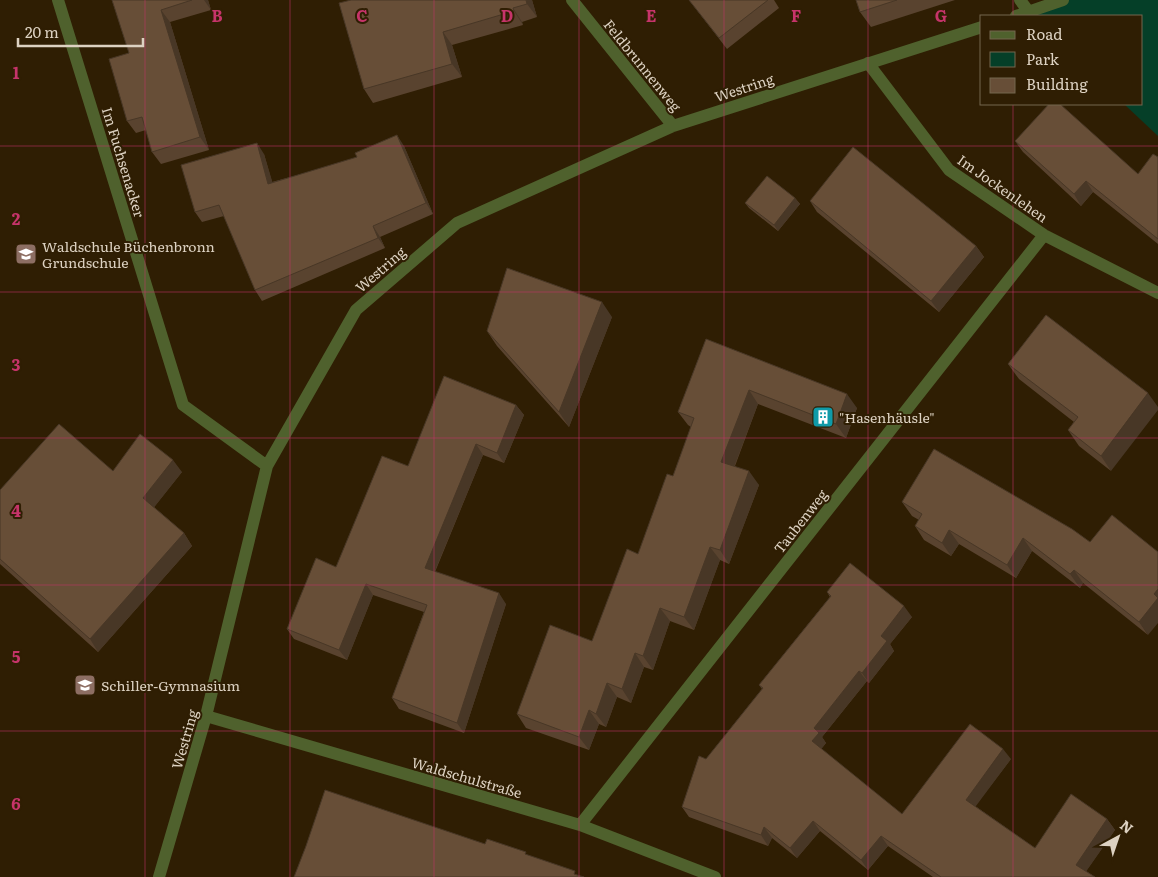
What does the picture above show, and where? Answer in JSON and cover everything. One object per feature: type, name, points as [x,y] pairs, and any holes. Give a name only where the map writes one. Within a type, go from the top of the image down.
[{"type":"street","name":"Im Fuchsenacker","points":[[58,0],[183,405],[267,466]]},
{"type":"street","name":"Feldbrunnenweg","points":[[572,0],[673,126]]},
{"type":"street","points":[[1020,0],[1029,12]]},
{"type":"street","points":[[1019,15],[1064,0]]},
{"type":"street","name":"Westring","points":[[159,877],[206,716],[267,466],[356,310],[457,223],[673,126],[980,28]]},
{"type":"street","name":"Im Jockenlehen","points":[[868,63],[950,170],[1044,235],[1158,293]]},
{"type":"street","name":"Taubenweg","points":[[580,825],[1044,235]]},
{"type":"street","name":"Waldschulstraße","points":[[206,716],[580,825],[715,877]]},
{"type":"green space","points":[[1063,0],[1158,0],[1158,136],[1125,105],[1143,105],[1143,15],[1035,15]]},
{"type":"building","points":[[112,0],[192,0],[161,10],[200,137],[152,152],[142,117],[127,121],[109,59],[129,53]]},
{"type":"building","points":[[351,0],[526,0],[527,4],[513,8],[514,11],[443,32],[452,64],[364,89],[339,3]]},
{"type":"building","points":[[689,0],[768,0],[719,38]]},
{"type":"building","points":[[856,0],[897,0],[860,12]]},
{"type":"building","points":[[1048,105],[1061,105],[1138,174],[1153,154],[1158,157],[1158,239],[1086,181],[1074,194],[1015,141]]},
{"type":"building","points":[[397,135],[426,203],[373,226],[378,238],[255,290],[219,205],[195,212],[181,165],[257,143],[268,184],[357,157],[355,153]]},
{"type":"building","points":[[853,147],[976,246],[931,301],[810,201]]},
{"type":"building","points":[[767,176],[795,198],[774,225],[745,203]]},
{"type":"building","points":[[507,268],[602,302],[559,412],[487,331]]},
{"type":"building","points":[[1046,315],[1148,393],[1101,456],[1068,430],[1078,417],[1008,364]]},
{"type":"building","points":[[706,339],[847,394],[836,424],[749,390],[721,462],[749,471],[720,550],[710,547],[684,617],[660,608],[643,656],[635,653],[622,689],[607,683],[596,714],[589,710],[579,737],[517,714],[550,625],[592,641],[627,549],[638,554],[667,474],[673,476],[694,418],[678,412]]},
{"type":"building","points":[[444,376],[516,405],[497,453],[476,444],[425,568],[499,593],[457,723],[392,698],[427,605],[366,584],[339,650],[287,629],[316,558],[336,567],[382,456],[408,466]]},
{"type":"building","points":[[59,424],[113,471],[140,434],[173,460],[143,498],[184,533],[90,639],[0,559],[0,490]]},
{"type":"building","points":[[934,449],[1072,529],[1090,542],[1112,515],[1158,552],[1158,589],[1154,594],[1158,598],[1139,622],[1074,570],[1070,574],[1023,538],[1007,565],[949,530],[942,543],[915,526],[922,514],[902,502]]},
{"type":"building","points":[[850,563],[904,606],[881,636],[887,641],[862,673],[859,671],[814,728],[819,733],[812,741],[902,814],[970,724],[1003,749],[966,800],[1035,848],[1071,794],[1107,819],[1076,865],[1095,877],[941,877],[881,836],[861,860],[813,821],[790,848],[764,827],[761,835],[682,807],[699,756],[706,759],[763,688],[759,685],[831,596],[827,592]]},
{"type":"building","points":[[325,790],[485,844],[487,839],[526,852],[525,854],[575,871],[574,874],[584,877],[294,877]]},
{"type":"place","name":"Waldschule Büchenbronn Grundschule","points":[[26,254]]},
{"type":"place","name":"\"Hasenhäusle\"","points":[[823,417]]},
{"type":"place","name":"Schiller-Gymnasium","points":[[85,685]]}]
